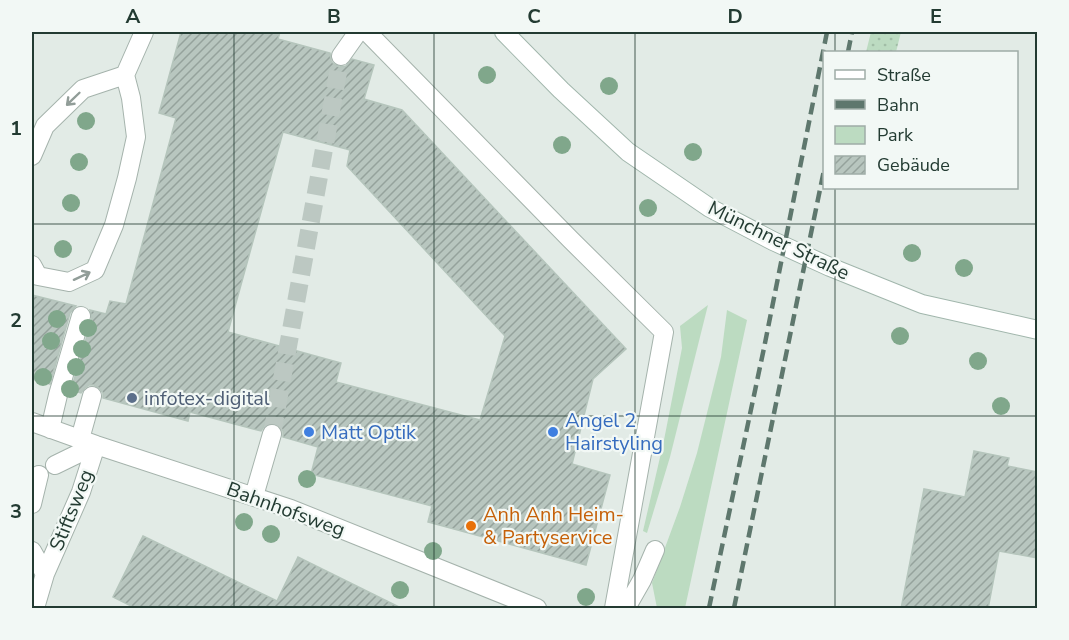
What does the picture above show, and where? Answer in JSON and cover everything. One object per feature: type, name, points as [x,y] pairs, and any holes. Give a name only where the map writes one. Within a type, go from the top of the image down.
[{"type":"street","points":[[32,265],[38,276],[69,282],[96,270],[114,225],[136,137],[131,98],[125,75],[144,32]]},
{"type":"street","points":[[342,56],[358,32]]},
{"type":"street","points":[[368,32],[664,332],[614,609]]},
{"type":"street","name":"Münchner Straße","points":[[504,32],[561,90],[628,152],[710,208],[782,246],[922,304],[1038,330]]},
{"type":"street","points":[[32,156],[45,126],[83,89],[125,75]]},
{"type":"street","points":[[50,429],[81,316]]},
{"type":"street","name":"Stiftsweg","points":[[35,609],[45,574],[81,492],[92,396]]},
{"type":"street","name":"Bahnhofsweg","points":[[33,416],[50,429],[291,508],[537,609]]},
{"type":"street","points":[[254,496],[272,434]]},
{"type":"street","points":[[32,504],[42,471],[88,442]]},
{"type":"street","points":[[626,609],[655,550]]},
{"type":"street","points":[[32,551],[45,574]]},
{"type":"green space","points":[[871,32],[901,32],[896,51],[866,51]]},
{"type":"green space","points":[[708,305],[670,457],[647,533],[643,531],[682,348],[680,326]]},
{"type":"green space","points":[[727,310],[747,320],[685,608],[657,608],[652,583],[697,453],[721,357]]},
{"type":"building","points":[[181,32],[280,32],[278,39],[330,53],[331,61],[339,67],[346,66],[352,59],[374,65],[364,99],[402,110],[626,349],[593,379],[572,464],[610,475],[586,565],[428,522],[432,506],[311,474],[318,447],[283,437],[283,431],[276,423],[269,423],[261,431],[190,412],[188,421],[103,398],[103,393],[94,385],[89,385],[81,393],[71,390],[92,319],[90,310],[106,314],[110,301],[126,304],[176,118],[159,113]],"holes":[[[283,132],[350,150],[347,166],[505,336],[480,420],[336,382],[341,363],[228,332]]]},
{"type":"building","points":[[32,295],[76,306],[70,313],[50,384],[32,379]]},
{"type":"building","points":[[974,451],[1009,458],[1007,466],[1038,472],[1038,558],[999,551],[988,609],[901,609],[924,489],[965,497]]},
{"type":"building","points":[[143,536],[277,601],[298,557],[403,609],[137,609],[113,597]]},
{"type":"tunnel","points":[[272,434],[341,56]]},
{"type":"railway","points":[[823,51],[827,32]]},
{"type":"railway","points":[[848,51],[852,32]]},
{"type":"railway","points":[[709,608],[823,52]]},
{"type":"railway","points":[[734,608],[823,175]]},
{"type":"place","name":"infotex-digital","points":[[132,398]]},
{"type":"place","name":"Matt Optik","points":[[309,432]]},
{"type":"place","name":"Angel 2 Hairstyling","points":[[553,432]]},
{"type":"place","name":"Anh Anh Heim- & Partyservice","points":[[471,526]]}]
